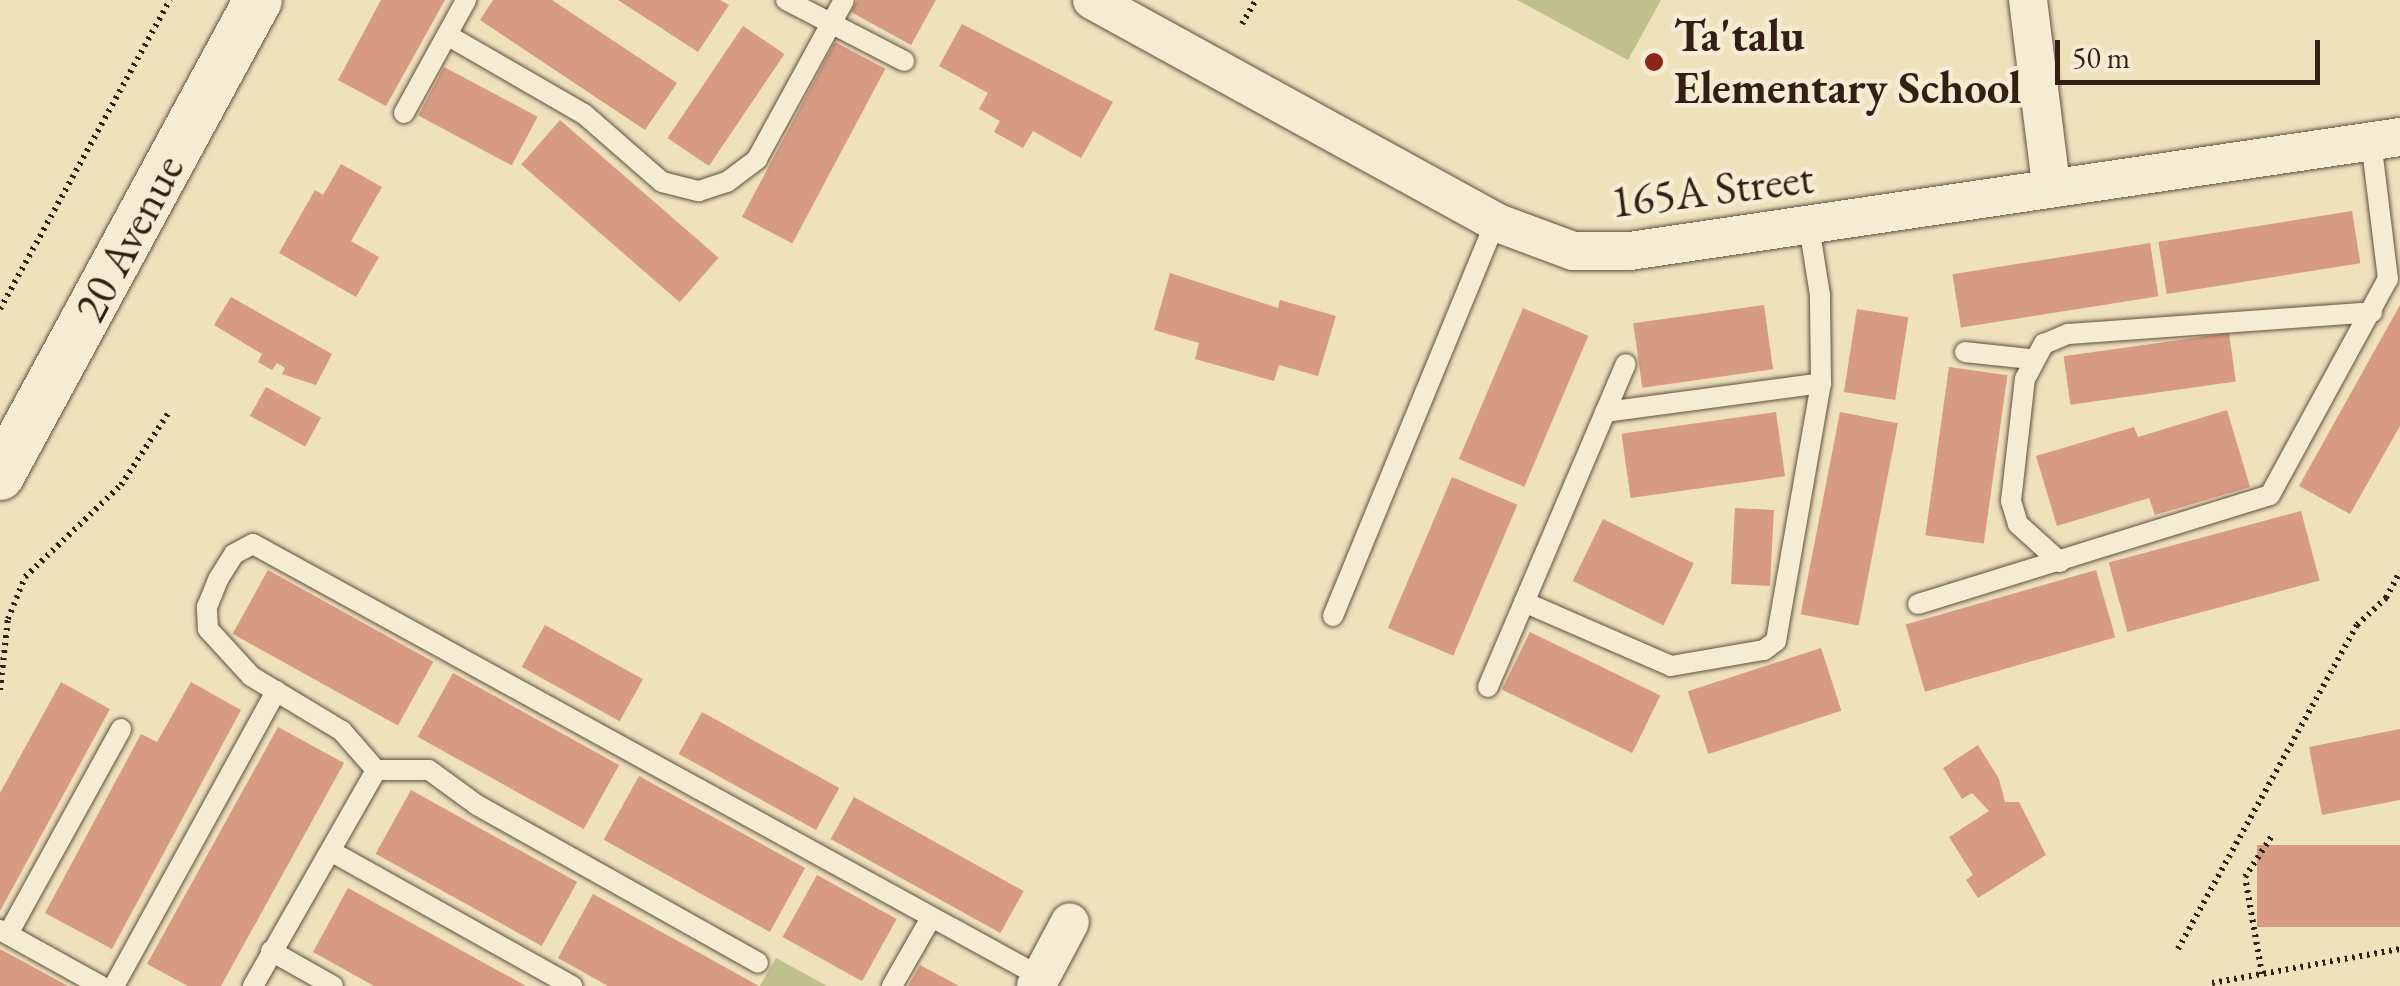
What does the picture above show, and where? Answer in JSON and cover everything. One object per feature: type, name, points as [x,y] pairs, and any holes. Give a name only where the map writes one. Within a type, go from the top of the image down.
[{"type":"street","name":"20 Avenue","points":[[0,476],[258,0]]},
{"type":"street","name":"165A Street","points":[[1092,0],[1495,222],[1548,244],[1597,253],[1810,226],[2051,185],[2386,139]]},
{"type":"street","points":[[2028,0],[2051,185]]},
{"type":"street","points":[[1038,982],[1070,922]]},
{"type":"lane","points":[[404,113],[466,0]]},
{"type":"lane","points":[[786,0],[832,20],[904,61]]},
{"type":"lane","points":[[446,35],[584,114],[662,182],[688,192],[727,182],[757,159],[844,0]]},
{"type":"lane","points":[[1918,604],[2270,495],[2372,312],[2389,271],[2386,139]]},
{"type":"lane","points":[[1333,616],[1495,222]]},
{"type":"lane","points":[[1524,602],[1672,666],[1764,650],[1776,642],[1821,383],[1820,295],[1810,226]]},
{"type":"lane","points":[[1965,352],[2031,359],[2068,334],[2372,312]]},
{"type":"lane","points":[[2031,359],[2011,501],[2018,524],[2060,562]]},
{"type":"lane","points":[[1488,687],[1626,364]]},
{"type":"lane","points":[[1605,412],[1821,383]]},
{"type":"lane","points":[[758,963],[477,805],[430,770],[376,770],[342,731],[276,691],[220,648],[208,629],[207,607],[234,554],[253,544],[931,918],[1038,982]]},
{"type":"lane","points":[[114,986],[276,691]]},
{"type":"lane","points":[[101,986],[4,932],[120,729]]},
{"type":"lane","points":[[253,986],[316,870],[334,853],[376,770]]},
{"type":"lane","points":[[334,853],[572,986]]},
{"type":"lane","points":[[892,986],[931,918]]},
{"type":"lane","points":[[272,952],[333,986]]},
{"type":"path","points":[[0,308],[170,0]]},
{"type":"path","points":[[1242,24],[1256,0]]},
{"type":"path","points":[[0,690],[8,619],[25,577],[120,485],[169,412]]},
{"type":"path","points":[[2178,949],[2357,626],[2386,598],[2400,572]]},
{"type":"path","points":[[2262,974],[2245,877],[2273,834]]},
{"type":"path","points":[[2212,983],[2400,949]]},
{"type":"green space","points":[[1517,0],[1661,0],[1628,60]]},
{"type":"green space","points":[[776,958],[827,986],[760,986]]},
{"type":"building","points":[[381,0],[445,0],[386,106],[338,80]]},
{"type":"building","points":[[493,0],[552,0],[677,83],[645,130],[480,20]]},
{"type":"building","points":[[618,0],[720,0],[729,5],[698,52]]},
{"type":"building","points":[[857,0],[936,0],[911,45],[851,12]]},
{"type":"building","points":[[962,24],[1113,102],[1081,158],[1033,131],[1023,148],[994,132],[1000,121],[979,109],[988,93],[939,66]]},
{"type":"building","points":[[743,26],[784,54],[709,166],[668,138]]},
{"type":"building","points":[[835,42],[885,69],[792,244],[742,217]]},
{"type":"building","points":[[444,67],[538,117],[512,165],[418,116]]},
{"type":"building","points":[[560,120],[718,258],[680,302],[521,165]]},
{"type":"building","points":[[341,164],[382,187],[351,241],[379,257],[356,297],[279,253],[315,190],[323,195]]},
{"type":"building","points":[[2352,211],[2360,263],[2167,294],[2158,242]]},
{"type":"building","points":[[2150,243],[2158,296],[1961,328],[1952,274]]},
{"type":"building","points":[[1170,273],[1278,308],[1280,300],[1336,316],[1318,376],[1279,365],[1274,381],[1195,359],[1199,343],[1154,330]]},
{"type":"building","points":[[231,297],[332,354],[316,385],[282,374],[285,368],[277,363],[272,370],[258,362],[262,354],[214,325]]},
{"type":"building","points":[[1764,305],[1773,369],[1642,388],[1633,323]]},
{"type":"building","points":[[2400,305],[2400,426],[2350,514],[2299,486]]},
{"type":"building","points":[[1523,308],[1588,336],[1524,487],[1459,459]]},
{"type":"building","points":[[1857,309],[1908,317],[1895,400],[1844,392]]},
{"type":"building","points":[[2229,333],[2236,382],[2070,405],[2064,356]]},
{"type":"building","points":[[1949,367],[2007,375],[1984,544],[1925,535]]},
{"type":"building","points":[[266,387],[321,418],[305,446],[250,416]]},
{"type":"building","points":[[2227,410],[2250,487],[2155,515],[2149,498],[2057,526],[2036,456],[2134,427],[2138,437]]},
{"type":"building","points":[[1776,412],[1785,476],[1631,498],[1622,434]]},
{"type":"building","points":[[1840,412],[1898,423],[1859,625],[1801,614]]},
{"type":"building","points":[[1452,477],[1517,505],[1453,656],[1388,628]]},
{"type":"building","points":[[1735,508],[1774,510],[1770,586],[1731,584]]},
{"type":"building","points":[[2301,511],[2320,581],[2127,632],[2109,563]]},
{"type":"building","points":[[1603,519],[1694,563],[1664,625],[1573,581]]},
{"type":"building","points":[[268,570],[433,662],[398,725],[233,634]]},
{"type":"building","points":[[2096,570],[2115,637],[1925,692],[1906,625]]},
{"type":"building","points":[[545,625],[643,679],[620,721],[522,667]]},
{"type":"building","points":[[1530,632],[1660,696],[1632,753],[1502,690]]},
{"type":"building","points":[[1821,648],[1841,711],[1708,754],[1688,691]]},
{"type":"building","points":[[453,673],[619,765],[584,829],[418,737]]},
{"type":"building","points":[[61,682],[110,709],[0,911],[0,793]]},
{"type":"building","points":[[191,682],[241,710],[112,949],[45,913],[141,734],[157,742]]},
{"type":"building","points":[[702,712],[839,788],[816,830],[679,754]]},
{"type":"building","points":[[278,727],[344,763],[221,986],[188,986],[147,964]]},
{"type":"building","points":[[2400,729],[2400,800],[2322,815],[2309,747]]},
{"type":"building","points":[[1978,745],[1999,779],[2005,802],[2019,802],[2046,855],[1978,898],[1966,880],[1973,875],[1949,837],[1989,811],[1972,793],[1962,799],[1943,768]]},
{"type":"building","points":[[639,776],[805,868],[770,932],[604,840]]},
{"type":"building","points":[[411,790],[577,882],[542,946],[376,854]]},
{"type":"building","points":[[854,797],[1024,891],[1000,933],[831,839]]},
{"type":"building","points":[[2257,845],[2400,845],[2400,927],[2257,927]]},
{"type":"building","points":[[817,875],[897,919],[862,981],[783,937]]},
{"type":"building","points":[[348,888],[526,986],[374,986],[313,952]]},
{"type":"building","points":[[593,894],[759,986],[608,986],[558,958]]},
{"type":"building","points":[[0,949],[68,986],[0,986]]},
{"type":"building","points":[[920,965],[959,986],[908,986]]},
{"type":"place","name":"Ta'talu Elementary School","points":[[1654,62]]}]
